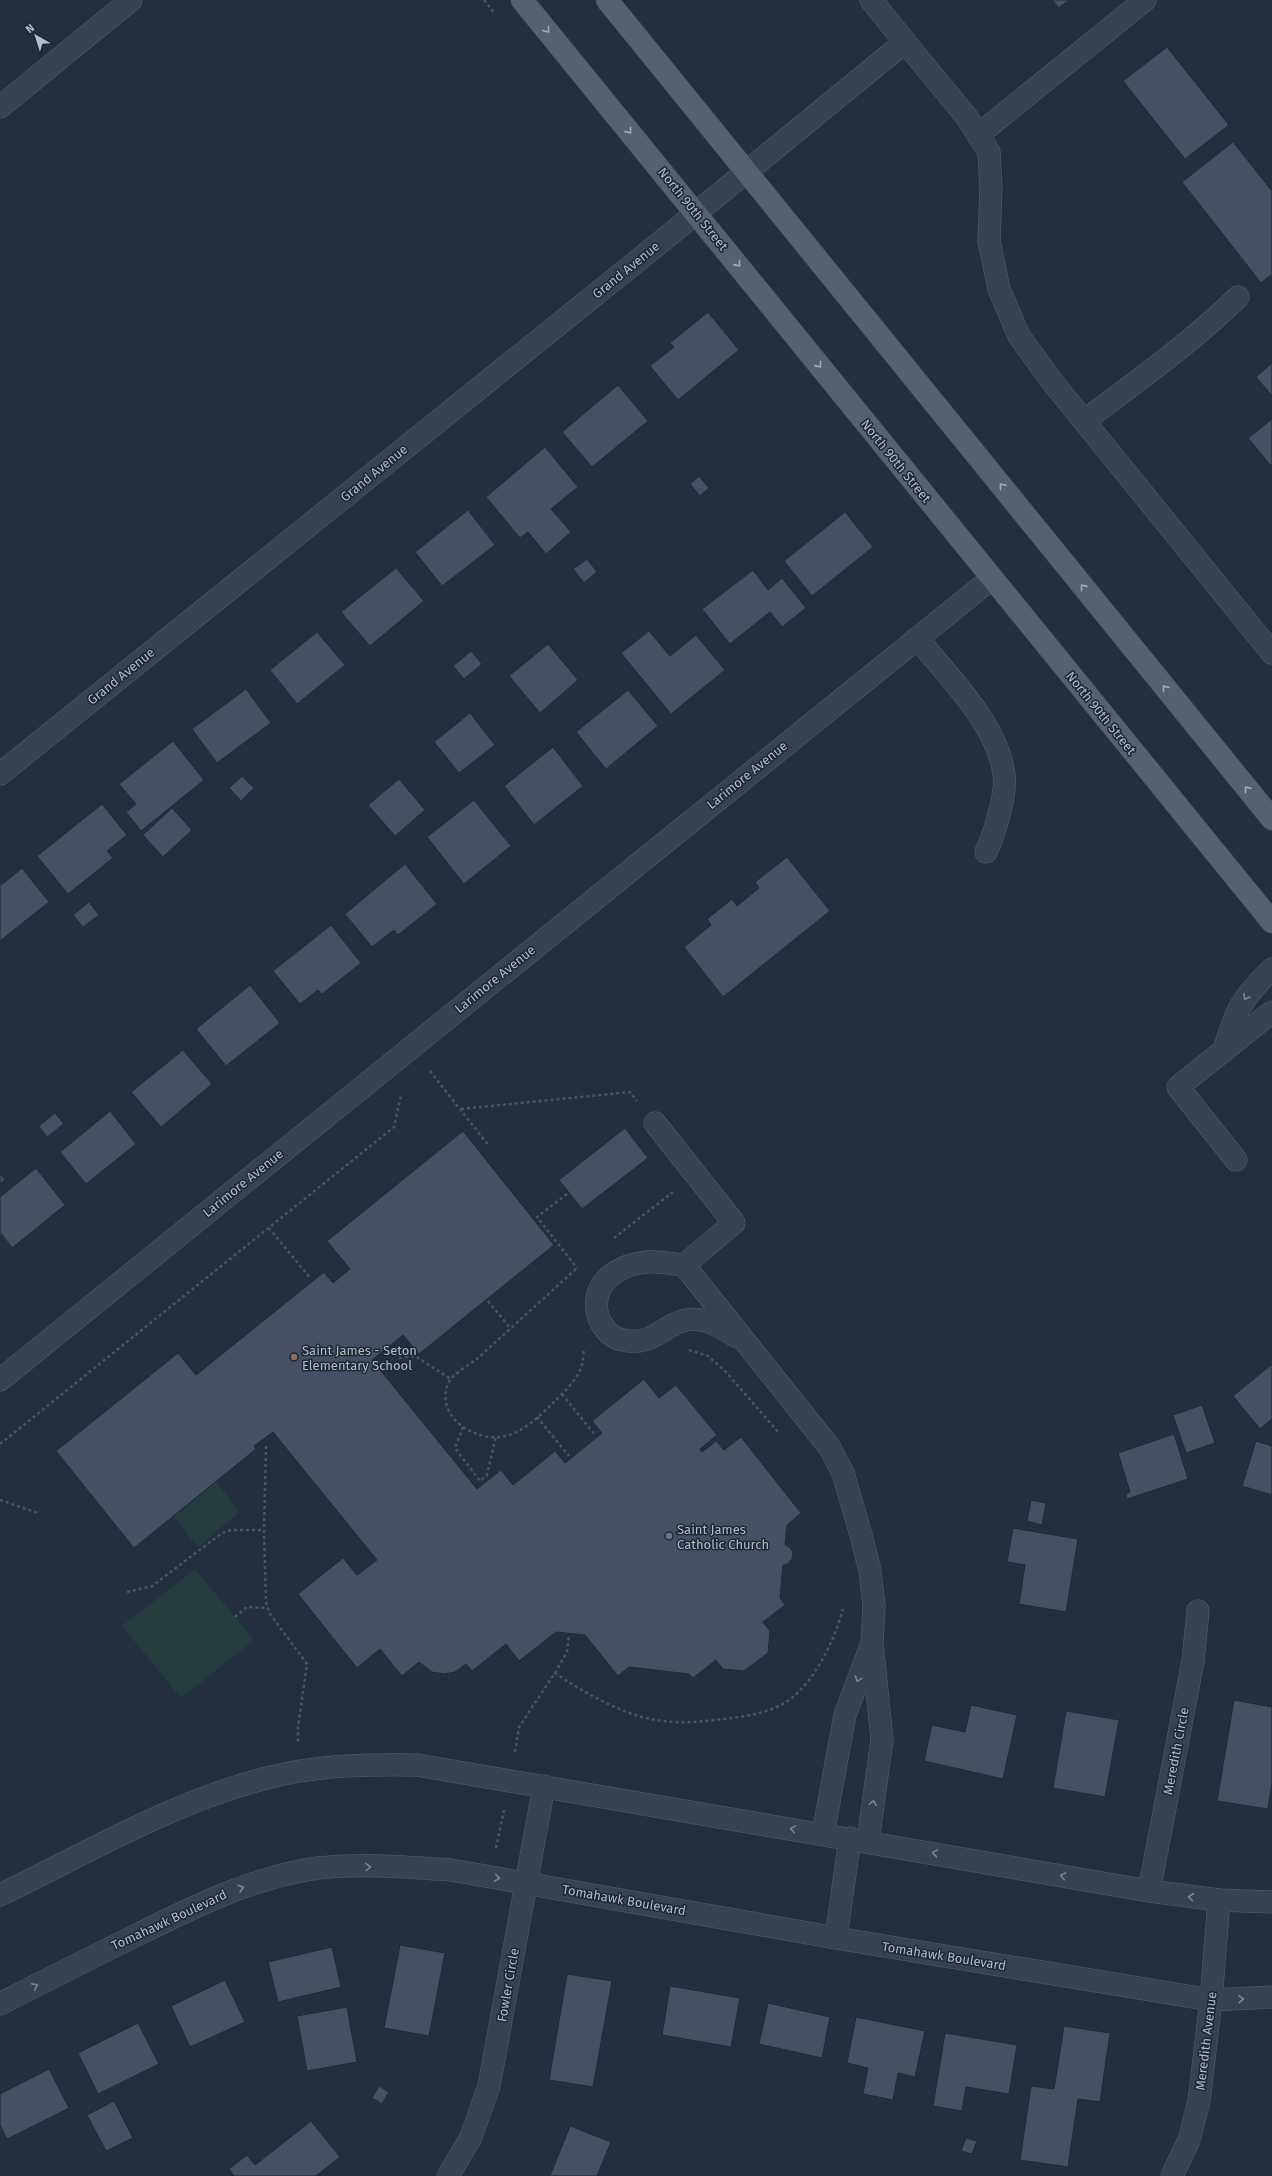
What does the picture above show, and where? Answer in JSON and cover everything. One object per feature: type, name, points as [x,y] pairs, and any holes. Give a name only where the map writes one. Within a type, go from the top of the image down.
[{"type":"main road","name":"North 90th Street","points":[[522,0],[697,213],[991,579],[1272,922]]},
{"type":"main road","points":[[607,0],[1272,819]]},
{"type":"street","points":[[0,107],[131,0]]},
{"type":"street","points":[[871,0],[966,116],[989,152],[991,187],[989,241],[999,289],[1019,336],[1084,421],[1272,653]]},
{"type":"street","points":[[978,135],[1145,0]]},
{"type":"street","name":"Grand Avenue","points":[[0,774],[697,213],[905,42]]},
{"type":"street","points":[[1084,421],[1167,359],[1217,318],[1238,297]]},
{"type":"street","name":"Larimore Avenue","points":[[0,1380],[991,579]]},
{"type":"street","points":[[917,638],[981,717],[997,746],[1005,776],[995,832],[986,852]]},
{"type":"street","points":[[1224,1051],[1232,1020],[1246,996],[1272,969]]},
{"type":"street","points":[[1236,1160],[1178,1087],[1272,1012]]},
{"type":"street","points":[[655,1123],[734,1223],[684,1265],[647,1262],[624,1268],[609,1276],[601,1286],[597,1298],[596,1311],[600,1323],[608,1333],[625,1341],[644,1341],[686,1320],[710,1322],[745,1341]]},
{"type":"street","points":[[684,1265],[830,1448],[843,1473],[870,1571],[874,1606],[872,1643],[882,1738],[836,1938]]},
{"type":"street","name":"Meredith Circle","points":[[1149,1891],[1193,1661],[1198,1611]]},
{"type":"street","points":[[823,1834],[845,1714],[872,1643]]},
{"type":"street","points":[[0,1896],[153,1820],[215,1794],[265,1778],[313,1769],[364,1764],[417,1765],[1149,1891],[1219,1900],[1272,1902]]},
{"type":"street","name":"Fowler Circle","points":[[448,2176],[471,2138],[489,2086],[544,1786]]},
{"type":"street","name":"Tomahawk Boulevard","points":[[0,2004],[191,1908],[232,1890],[319,1868],[394,1866],[451,1870],[836,1938],[1211,2000],[1272,1997]]},
{"type":"street","name":"Meredith Avenue","points":[[1172,2176],[1189,2140],[1198,2101],[1211,2000],[1219,1900]]},
{"type":"path","points":[[411,1047],[489,1146]]},
{"type":"path","points":[[0,1444],[394,1126],[402,1092]]},
{"type":"path","points":[[461,1109],[630,1092],[655,1123]]},
{"type":"path","points":[[608,1243],[696,1174]]},
{"type":"path","points":[[567,1194],[537,1217],[577,1268],[576,1275]]},
{"type":"path","points":[[269,1228],[311,1279]]},
{"type":"path","points":[[584,1263],[452,1380],[447,1385],[445,1402],[456,1421],[469,1432],[484,1436],[505,1436],[523,1428],[562,1394],[582,1367],[584,1347],[590,1350]]},
{"type":"path","points":[[488,1301],[511,1329]]},
{"type":"path","points":[[686,1349],[708,1356],[726,1372],[774,1429],[784,1438]]},
{"type":"path","points":[[400,1358],[415,1356],[452,1380]]},
{"type":"path","points":[[562,1394],[595,1435]]},
{"type":"path","points":[[537,1417],[569,1456]]},
{"type":"path","points":[[463,1426],[455,1448],[480,1481],[487,1475],[496,1436]]},
{"type":"path","points":[[266,1446],[264,1565],[268,1608],[270,1614],[307,1664],[298,1727],[298,1772]]},
{"type":"path","points":[[0,1500],[38,1513]]},
{"type":"path","points":[[127,1592],[152,1586],[222,1533],[231,1530],[264,1530]]},
{"type":"path","points":[[555,1673],[590,1694],[631,1712],[655,1720],[699,1722],[754,1714],[780,1705],[801,1689],[813,1674],[833,1635],[844,1604]]},
{"type":"path","points":[[235,1617],[247,1607],[268,1608]]},
{"type":"path","points":[[491,1877],[519,1727],[555,1673],[567,1652],[569,1636]]},
{"type":"green space","points":[[216,1482],[240,1512],[198,1547],[174,1517]]},
{"type":"green space","points":[[195,1569],[254,1640],[181,1698],[122,1626]]},
{"type":"building","points":[[1052,0],[1069,0],[1059,8]]},
{"type":"building","points":[[1167,47],[1229,125],[1185,159],[1123,81]]},
{"type":"building","points":[[1233,142],[1272,191],[1272,274],[1261,283],[1182,182]]},
{"type":"building","points":[[708,312],[739,350],[678,400],[650,366],[674,347],[670,343]]},
{"type":"building","points":[[1272,363],[1272,396],[1256,377]]},
{"type":"building","points":[[618,385],[648,421],[592,467],[562,432]]},
{"type":"building","points":[[1272,419],[1272,467],[1248,438]]},
{"type":"building","points":[[545,447],[578,487],[551,509],[571,532],[546,554],[528,532],[520,538],[486,497]]},
{"type":"building","points":[[699,476],[709,488],[700,496],[690,484]]},
{"type":"building","points":[[468,510],[495,545],[442,586],[415,552]]},
{"type":"building","points":[[845,512],[873,547],[812,596],[784,561]]},
{"type":"building","points":[[587,559],[597,572],[584,583],[573,569]]},
{"type":"building","points":[[396,568],[424,601],[370,646],[341,612]]},
{"type":"building","points":[[753,570],[768,590],[782,578],[806,608],[782,627],[770,612],[730,644],[702,609]]},
{"type":"building","points":[[649,631],[670,656],[696,635],[725,670],[671,714],[621,653]]},
{"type":"building","points":[[317,632],[345,665],[297,704],[270,670]]},
{"type":"building","points":[[548,644],[578,680],[540,713],[509,676]]},
{"type":"building","points":[[471,651],[482,664],[464,679],[453,666]]},
{"type":"building","points":[[246,689],[271,723],[217,763],[192,729]]},
{"type":"building","points":[[628,690],[658,726],[606,769],[576,732]]},
{"type":"building","points":[[470,713],[495,745],[459,773],[434,742]]},
{"type":"building","points":[[173,741],[204,780],[141,831],[126,812],[136,804],[119,784]]},
{"type":"building","points":[[553,747],[583,786],[534,825],[504,786]]},
{"type":"building","points":[[242,776],[254,788],[241,801],[229,788]]},
{"type":"building","points":[[399,779],[425,810],[395,836],[368,805]]},
{"type":"building","points":[[474,800],[511,846],[464,884],[427,837]]},
{"type":"building","points":[[102,804],[127,835],[107,851],[113,858],[68,894],[37,856]]},
{"type":"building","points":[[172,808],[192,830],[163,857],[143,835]]},
{"type":"building","points":[[787,857],[830,911],[723,997],[684,947],[711,925],[707,919],[732,899],[737,906],[759,888],[755,882]]},
{"type":"building","points":[[405,864],[437,904],[398,935],[394,930],[372,947],[345,914]]},
{"type":"building","points":[[22,868],[49,902],[0,941],[0,886]]},
{"type":"building","points":[[89,902],[99,915],[83,927],[73,915]]},
{"type":"building","points":[[331,925],[361,963],[322,994],[318,990],[300,1004],[273,971]]},
{"type":"building","points":[[250,985],[280,1023],[226,1066],[196,1029]]},
{"type":"building","points":[[183,1050],[212,1084],[161,1127],[131,1092]]},
{"type":"building","points":[[110,1111],[136,1144],[86,1184],[60,1152]]},
{"type":"building","points":[[55,1113],[64,1124],[47,1137],[39,1126]]},
{"type":"building","points":[[625,1128],[648,1158],[582,1209],[559,1180]]},
{"type":"building","points":[[463,1131],[554,1245],[419,1354],[403,1335],[372,1360],[477,1489],[501,1470],[513,1485],[555,1451],[565,1463],[602,1433],[592,1421],[644,1379],[659,1398],[676,1385],[717,1435],[700,1449],[702,1452],[716,1441],[724,1450],[741,1437],[801,1513],[787,1525],[785,1545],[793,1552],[792,1559],[788,1564],[783,1565],[780,1598],[785,1605],[763,1622],[770,1631],[768,1653],[744,1671],[723,1669],[716,1660],[693,1678],[689,1674],[629,1667],[618,1676],[585,1635],[556,1632],[519,1661],[506,1644],[472,1671],[466,1664],[455,1672],[444,1674],[432,1672],[419,1662],[402,1676],[380,1649],[357,1668],[298,1594],[343,1558],[357,1575],[377,1560],[273,1432],[254,1446],[256,1449],[134,1548],[56,1451],[178,1353],[196,1375],[324,1272],[333,1283],[350,1269],[327,1241]]},
{"type":"building","points":[[36,1168],[65,1205],[12,1248],[0,1232],[0,1197]]},
{"type":"building","points":[[0,1173],[5,1180],[0,1184]]},
{"type":"building","points":[[1272,1364],[1272,1419],[1260,1429],[1233,1396]]},
{"type":"building","points":[[1202,1405],[1215,1443],[1186,1453],[1173,1415]]},
{"type":"building","points":[[1174,1434],[1188,1479],[1127,1499],[1126,1494],[1130,1492],[1118,1453]]},
{"type":"building","points":[[1256,1441],[1272,1446],[1272,1495],[1242,1486]]},
{"type":"building","points":[[1031,1500],[1046,1503],[1042,1525],[1027,1521]]},
{"type":"building","points":[[1013,1528],[1078,1539],[1066,1612],[1019,1604],[1025,1565],[1007,1562]]},
{"type":"building","points":[[1234,1700],[1272,1707],[1272,1783],[1268,1809],[1217,1801]]},
{"type":"building","points":[[971,1705],[1017,1715],[1003,1779],[924,1761],[932,1725],[965,1732]]},
{"type":"building","points":[[1066,1711],[1119,1720],[1105,1797],[1053,1788]]},
{"type":"building","points":[[400,1945],[445,1953],[429,2036],[384,2028]]},
{"type":"building","points":[[332,1947],[341,1987],[278,2002],[268,1962]]},
{"type":"building","points":[[567,1974],[612,1981],[593,2087],[549,2080]]},
{"type":"building","points":[[225,1980],[245,2022],[190,2047],[171,2006]]},
{"type":"building","points":[[670,1986],[740,1998],[731,2047],[662,2035]]},
{"type":"building","points":[[768,2003],[830,2017],[822,2058],[759,2044]]},
{"type":"building","points":[[347,2007],[357,2062],[307,2071],[297,2016]]},
{"type":"building","points":[[856,2017],[925,2031],[915,2077],[898,2073],[893,2100],[863,2094],[868,2068],[847,2063]]},
{"type":"building","points":[[138,2023],[159,2064],[98,2094],[78,2053]]},
{"type":"building","points":[[1064,2026],[1110,2033],[1100,2102],[1078,2099],[1068,2167],[1020,2160],[1031,2086],[1054,2089]]},
{"type":"building","points":[[945,2033],[1017,2045],[1009,2094],[966,2087],[962,2111],[933,2106]]},
{"type":"building","points":[[49,2069],[69,2108],[7,2139],[0,2125],[0,2094]]},
{"type":"building","points":[[379,2086],[389,2092],[382,2104],[372,2098]]},
{"type":"building","points":[[114,2101],[133,2138],[106,2151],[87,2115]]},
{"type":"building","points":[[311,2121],[340,2157],[316,2176],[234,2176],[229,2169],[247,2155],[255,2165]]},
{"type":"building","points":[[570,2126],[611,2142],[597,2176],[550,2176]]},
{"type":"building","points":[[966,2138],[977,2141],[972,2154],[961,2151]]},
{"type":"place","name":"Saint James - Seton Elementary School","points":[[294,1357]]},
{"type":"place","name":"Saint James Catholic Church","points":[[669,1536]]}]
